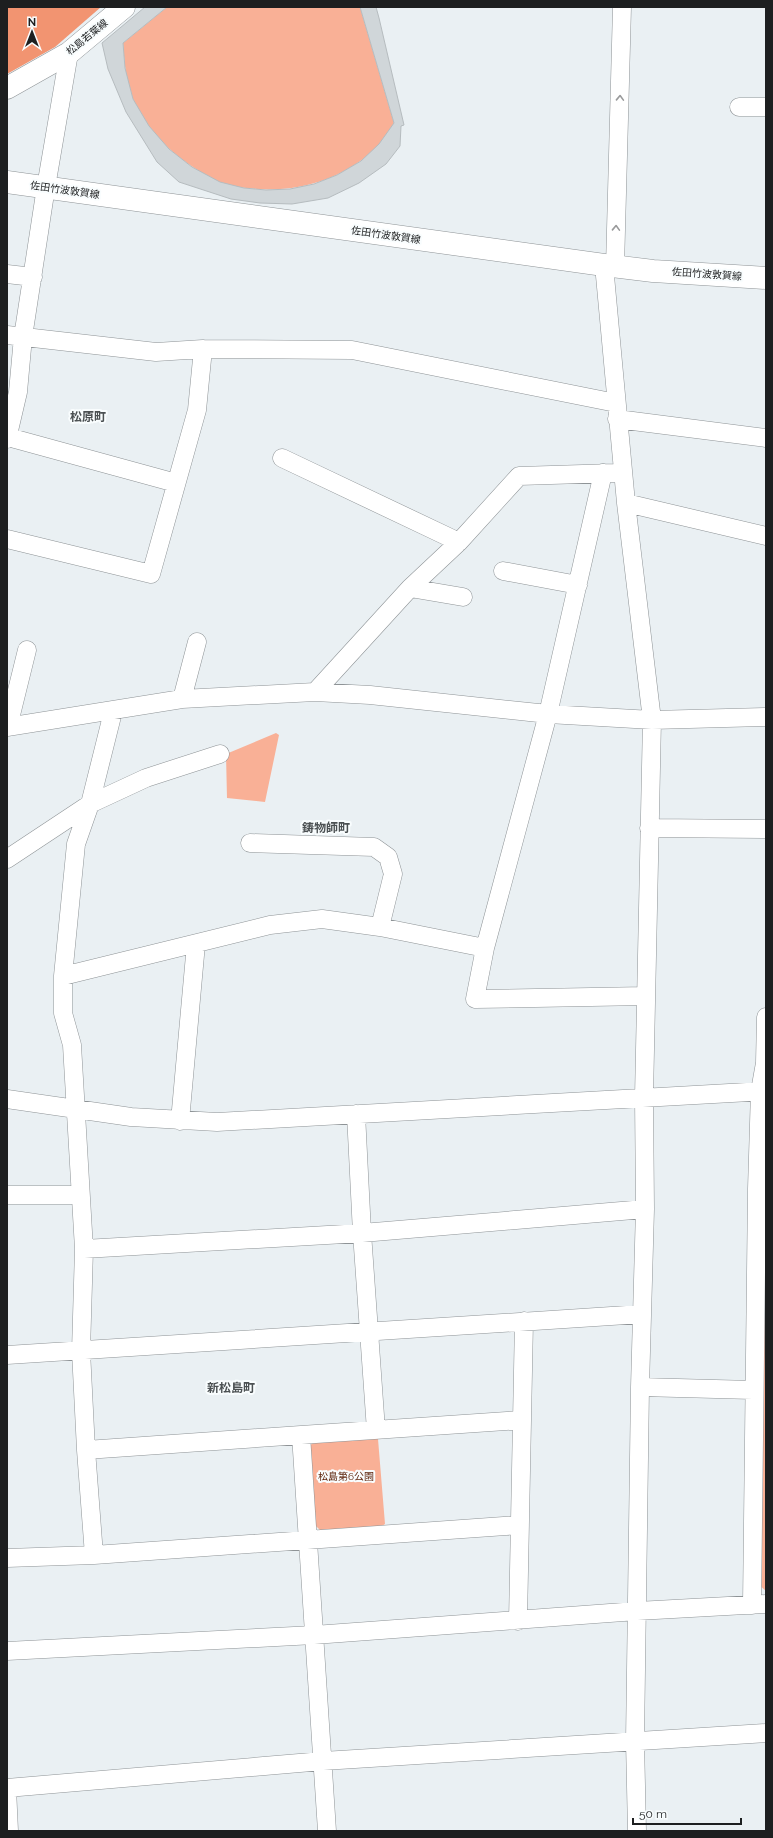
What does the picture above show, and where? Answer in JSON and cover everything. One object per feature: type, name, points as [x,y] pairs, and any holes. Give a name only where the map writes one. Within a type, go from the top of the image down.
[{"type":"main road","name":"松島若葉線","points":[[7,88],[69,53],[124,7]]},
{"type":"main road","name":"佐田竹波敦賀線","points":[[7,182],[610,266],[653,271],[766,278]]},
{"type":"street","points":[[622,7],[610,266],[616,411],[652,720],[644,1096],[645,1209],[640,1387],[634,1741],[637,1831]]},
{"type":"street","points":[[69,53],[46,187],[33,277],[15,336],[13,392],[7,438],[176,483]]},
{"type":"street","points":[[739,107],[766,107]]},
{"type":"street","points":[[7,274],[33,277]]},
{"type":"street","points":[[15,336],[156,352],[203,349],[352,350],[616,411],[766,438]]},
{"type":"street","points":[[7,540],[151,574],[197,410],[203,349]]},
{"type":"street","points":[[282,458],[459,542]]},
{"type":"street","points":[[315,692],[410,588],[459,542],[518,476],[623,472]]},
{"type":"street","points":[[603,473],[548,714],[485,948],[475,999],[646,996]]},
{"type":"street","points":[[626,503],[766,536]]},
{"type":"street","points":[[503,571],[578,584]]},
{"type":"street","points":[[410,588],[463,597]]},
{"type":"street","points":[[182,699],[197,642]]},
{"type":"street","points":[[27,650],[7,727],[113,712],[182,699],[315,692],[370,695],[548,714],[652,720],[766,717]]},
{"type":"street","points":[[94,1555],[86,1450],[81,1350],[84,1250],[72,1045],[63,1013],[63,976],[76,844],[90,804],[113,712]]},
{"type":"street","points":[[7,859],[90,804],[146,778],[220,754]]},
{"type":"street","points":[[649,828],[766,829]]},
{"type":"street","points":[[250,843],[374,847],[388,857],[393,874],[380,927]]},
{"type":"street","points":[[63,976],[270,925],[322,919],[380,927],[485,948]]},
{"type":"street","points":[[180,1121],[196,944]]},
{"type":"street","points":[[7,1651],[314,1634],[518,1621],[637,1611],[759,1605],[753,1390],[761,1280],[763,1091],[766,1017]]},
{"type":"street","points":[[7,1099],[131,1117],[217,1122],[644,1096],[763,1091]]},
{"type":"street","points":[[356,1114],[362,1233],[376,1430]]},
{"type":"street","points":[[7,1195],[80,1196]]},
{"type":"street","points":[[84,1250],[362,1233],[645,1209]]},
{"type":"street","points":[[7,1356],[642,1314]]},
{"type":"street","points":[[518,1621],[524,1321]]},
{"type":"street","points":[[640,1387],[753,1390]]},
{"type":"street","points":[[86,1450],[521,1420]]},
{"type":"street","points":[[301,1435],[328,1831]]},
{"type":"street","points":[[7,1558],[94,1555],[519,1525]]},
{"type":"street","points":[[10,1831],[7,1789],[323,1761],[766,1733]]},
{"type":"green space","points":[[167,7],[360,7],[394,123],[378,146],[365,157],[352,167],[322,181],[290,188],[274,189],[242,188],[218,182],[189,165],[166,146],[147,124],[133,99],[126,71],[123,43]]},
{"type":"green space","points":[[276,733],[279,735],[265,802],[227,798],[226,754]]},
{"type":"green space","points":[[766,1288],[766,1591],[759,1585],[763,1291]]},
{"type":"green space","name":"松島第6公園","points":[[376,1437],[378,1439],[385,1524],[382,1526],[320,1530],[315,1525],[308,1449],[313,1442]]},
{"type":"shaded area","points":[[7,7],[101,7],[55,47],[7,74]]},
{"type":"building","points":[[145,7],[167,7],[123,43],[125,68],[133,99],[149,126],[169,149],[192,167],[220,182],[244,188],[266,190],[290,189],[314,184],[337,175],[361,161],[379,144],[394,123],[360,7],[376,7],[404,125],[401,126],[400,146],[386,164],[359,183],[328,198],[292,204],[260,203],[231,199],[179,182],[157,162],[126,112],[108,69],[102,43]]},
{"type":"district","name":"松原町","points":[[88,417]]},
{"type":"district","name":"鋳物師町","points":[[326,828]]},
{"type":"district","name":"新松島町","points":[[231,1388]]}]
